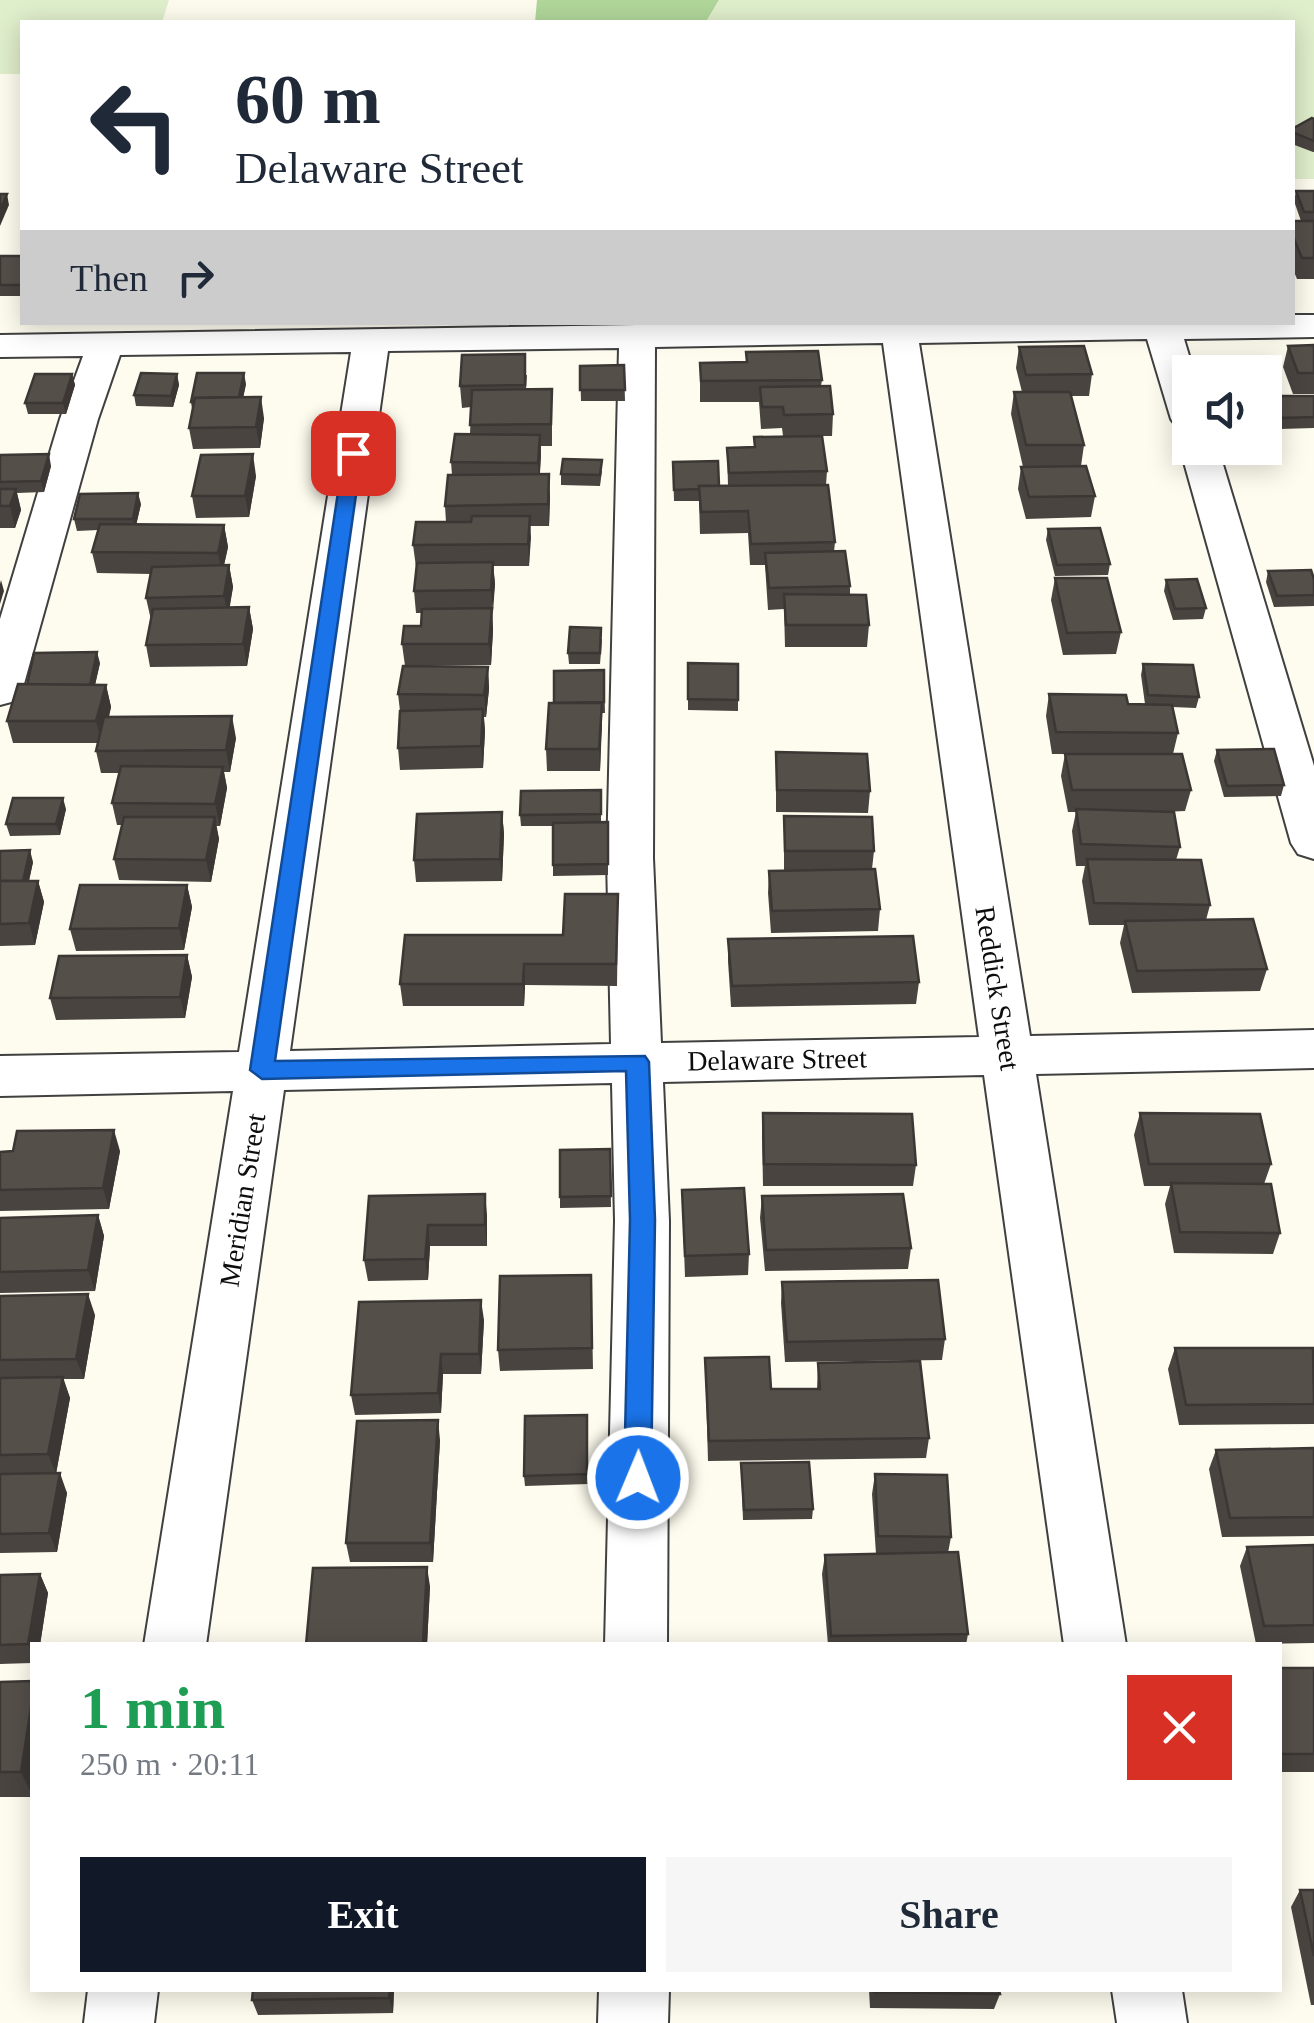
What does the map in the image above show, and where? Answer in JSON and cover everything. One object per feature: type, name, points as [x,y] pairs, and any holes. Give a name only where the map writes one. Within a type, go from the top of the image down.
[{"type":"street","points":[[0,346],[637,336],[898,327],[1314,326]]},
{"type":"street","name":"Reddick Street","points":[[898,327],[1095,1642]]},
{"type":"street","points":[[1162,328],[1172,361]]},
{"type":"street","points":[[636,1642],[642,1220],[630,858],[637,336]]},
{"type":"street","name":"Meridian Street","points":[[175,1642],[371,340]]},
{"type":"street","points":[[0,691],[79,418],[106,344]]},
{"type":"street","points":[[1203,465],[1314,843]]},
{"type":"street","name":"Delaware Street","points":[[0,1076],[1314,1050]]},
{"type":"street","points":[[118,2023],[124,1992]]},
{"type":"street","points":[[633,2023],[634,1992]]},
{"type":"street","points":[[1147,1992],[1152,2023]]},
{"type":"green space","points":[[0,0],[169,0],[163,20],[20,20],[20,74],[0,74]]},
{"type":"green space","points":[[537,0],[719,0],[707,20],[535,20]]},
{"type":"green space","points":[[719,0],[1314,0],[1314,179],[1295,179],[1295,20],[707,20]]},
{"type":"building","points":[[1314,119],[1314,141],[1295,133],[1295,127]]},
{"type":"building","points":[[1296,191],[1314,191],[1314,212],[1304,212]]},
{"type":"building","points":[[1295,221],[1314,221],[1314,258],[1302,258],[1295,241]]},
{"type":"building","points":[[0,256],[20,256],[20,285],[0,285]]},
{"type":"building","points":[[1314,345],[1314,373],[1298,373],[1288,346]]},
{"type":"building","points":[[1084,346],[1092,374],[1026,375],[1019,347]]},
{"type":"building","points":[[818,351],[822,380],[701,381],[700,363],[747,362],[746,352]]},
{"type":"building","points":[[525,354],[525,385],[460,386],[462,355]]},
{"type":"building","points":[[624,365],[625,390],[580,390],[580,366]]},
{"type":"building","points":[[141,373],[177,374],[171,396],[134,395]]},
{"type":"building","points":[[197,373],[244,373],[239,397],[195,398],[191,402]]},
{"type":"building","points":[[35,374],[72,374],[63,403],[25,403]]},
{"type":"building","points":[[830,386],[833,414],[784,415],[783,407],[762,407],[760,387]]},
{"type":"building","points":[[552,389],[551,424],[470,425],[472,390]]},
{"type":"building","points":[[1014,392],[1070,392],[1084,445],[1026,445]]},
{"type":"building","points":[[1282,396],[1314,396],[1314,417],[1282,418]]},
{"type":"building","points":[[261,397],[256,427],[189,428],[195,398]]},
{"type":"building","points":[[455,434],[540,435],[538,463],[451,462]]},
{"type":"building","points":[[822,436],[827,471],[729,473],[727,448],[755,447],[754,437]]},
{"type":"building","points":[[49,454],[41,481],[0,482],[0,455]]},
{"type":"building","points":[[253,454],[245,496],[192,496],[201,455]]},
{"type":"building","points":[[563,459],[602,460],[600,475],[561,474]]},
{"type":"building","points":[[718,461],[719,486],[674,490],[673,462]]},
{"type":"building","points":[[1086,466],[1095,496],[1029,497],[1021,467]]},
{"type":"building","points":[[549,474],[548,504],[445,506],[448,475]]},
{"type":"building","points":[[828,485],[835,542],[751,544],[748,511],[701,512],[699,486]]},
{"type":"building","points":[[0,489],[16,489],[10,506],[0,506]]},
{"type":"building","points":[[138,493],[133,519],[74,519],[80,494]]},
{"type":"building","points":[[472,516],[530,516],[528,544],[413,545],[416,522],[471,522]]},
{"type":"building","points":[[100,524],[224,525],[218,553],[92,552]]},
{"type":"building","points":[[1100,528],[1110,564],[1057,565],[1048,529]]},
{"type":"building","points":[[845,551],[850,586],[769,588],[765,553]]},
{"type":"building","points":[[493,562],[491,590],[414,591],[417,563]]},
{"type":"building","points":[[229,565],[224,596],[146,598],[152,567]]},
{"type":"building","points":[[1311,570],[1314,595],[1277,596],[1268,571]]},
{"type":"building","points":[[1055,578],[1107,578],[1121,632],[1067,633]]},
{"type":"building","points":[[1197,579],[1206,608],[1175,609],[1166,580]]},
{"type":"building","points":[[784,594],[866,595],[869,625],[786,625]]},
{"type":"building","points":[[249,607],[243,644],[146,645],[153,609]]},
{"type":"building","points":[[492,608],[489,644],[402,644],[404,626],[421,626],[422,609]]},
{"type":"building","points":[[570,627],[601,628],[600,653],[568,653]]},
{"type":"building","points":[[97,652],[90,685],[27,685],[34,653]]},
{"type":"building","points":[[688,663],[738,664],[738,700],[688,699]]},
{"type":"building","points":[[1143,664],[1193,665],[1199,697],[1148,695]]},
{"type":"building","points":[[403,666],[488,667],[484,695],[398,694]]},
{"type":"building","points":[[604,670],[604,702],[554,703],[554,671]]},
{"type":"building","points":[[18,684],[106,685],[96,721],[7,721]]},
{"type":"building","points":[[1049,694],[1126,695],[1128,704],[1172,705],[1178,733],[1056,732]]},
{"type":"building","points":[[549,703],[602,703],[599,749],[546,749]]},
{"type":"building","points":[[483,709],[481,746],[398,748],[400,711]]},
{"type":"building","points":[[232,716],[226,750],[96,751],[104,717]]},
{"type":"building","points":[[1274,749],[1284,785],[1227,786],[1217,750]]},
{"type":"building","points":[[776,752],[867,754],[870,791],[777,790]]},
{"type":"building","points":[[1065,754],[1182,754],[1191,790],[1072,790]]},
{"type":"building","points":[[121,766],[223,767],[215,804],[112,803]]},
{"type":"building","points":[[601,790],[601,814],[520,815],[521,791]]},
{"type":"building","points":[[13,798],[63,798],[56,824],[6,824]]},
{"type":"building","points":[[1076,809],[1174,812],[1180,847],[1081,844]]},
{"type":"building","points":[[502,812],[500,859],[414,860],[417,814]]},
{"type":"building","points":[[784,816],[872,817],[874,851],[785,851]]},
{"type":"building","points":[[124,817],[215,817],[206,860],[114,859]]},
{"type":"building","points":[[608,822],[608,864],[553,865],[553,823]]},
{"type":"building","points":[[30,850],[23,881],[0,881],[0,851]]},
{"type":"building","points":[[1087,859],[1201,860],[1210,905],[1094,903]]},
{"type":"building","points":[[875,869],[880,909],[772,911],[769,871]]},
{"type":"building","points":[[0,881],[38,881],[29,923],[0,924]]},
{"type":"building","points":[[80,885],[187,885],[179,928],[70,929]]},
{"type":"building","points":[[565,894],[618,894],[616,964],[524,964],[523,984],[400,984],[405,935],[563,935]]},
{"type":"building","points":[[1253,919],[1267,969],[1137,971],[1125,921]]},
{"type":"building","points":[[913,936],[919,982],[732,986],[728,939]]},
{"type":"building","points":[[187,955],[180,997],[50,998],[59,956]]},
{"type":"building","points":[[763,1113],[912,1114],[916,1165],[764,1164]]},
{"type":"building","points":[[1140,1113],[1260,1114],[1271,1164],[1149,1164]]},
{"type":"building","points":[[114,1130],[103,1188],[0,1190],[0,1152],[13,1151],[17,1131]]},
{"type":"building","points":[[610,1149],[611,1196],[560,1197],[560,1150]]},
{"type":"building","points":[[1171,1183],[1271,1184],[1280,1233],[1180,1232]]},
{"type":"building","points":[[744,1188],[749,1254],[685,1256],[682,1190]]},
{"type":"building","points":[[485,1194],[485,1225],[428,1225],[425,1259],[364,1260],[369,1196]]},
{"type":"building","points":[[903,1194],[911,1248],[766,1250],[762,1196]]},
{"type":"building","points":[[98,1215],[88,1270],[0,1272],[0,1218]]},
{"type":"building","points":[[591,1275],[592,1348],[498,1350],[500,1276]]},
{"type":"building","points":[[938,1280],[945,1339],[787,1342],[782,1282]]},
{"type":"building","points":[[88,1294],[76,1359],[0,1360],[0,1296]]},
{"type":"building","points":[[481,1300],[479,1354],[441,1354],[438,1393],[351,1395],[359,1302]]},
{"type":"building","points":[[1175,1348],[1313,1348],[1314,1404],[1186,1405]]},
{"type":"building","points":[[769,1357],[771,1389],[820,1389],[818,1363],[920,1361],[929,1438],[709,1441],[705,1358]]},
{"type":"building","points":[[63,1377],[48,1454],[0,1455],[0,1378]]},
{"type":"building","points":[[587,1415],[587,1474],[524,1476],[525,1416]]},
{"type":"building","points":[[438,1420],[430,1543],[346,1543],[357,1421]]},
{"type":"building","points":[[1314,1448],[1314,1517],[1230,1518],[1216,1450]]},
{"type":"building","points":[[809,1462],[813,1509],[744,1510],[741,1463]]},
{"type":"building","points":[[60,1473],[49,1533],[0,1534],[0,1474]]},
{"type":"building","points":[[875,1474],[947,1475],[951,1537],[878,1536]]},
{"type":"building","points":[[1314,1545],[1314,1625],[1264,1626],[1247,1547]]},
{"type":"building","points":[[958,1552],[968,1634],[831,1636],[825,1555]]},
{"type":"building","points":[[427,1567],[423,1642],[306,1642],[313,1568]]},
{"type":"building","points":[[40,1574],[28,1644],[0,1645],[0,1575]]},
{"type":"building","points":[[1282,1668],[1314,1668],[1314,1754],[1282,1754]]},
{"type":"building","points":[[30,1681],[30,1714],[21,1772],[0,1772],[0,1682]]},
{"type":"building","points":[[1300,1890],[1314,1890],[1314,1956]]},
{"type":"building","points":[[253,1992],[390,1992],[389,1998],[252,2000]]},
{"type":"building","points":[[874,1992],[1000,1992],[1000,1994]]},
{"type":"route","points":[[353,453],[262,1070],[637,1062],[642,1220],[638,1478]]}]
